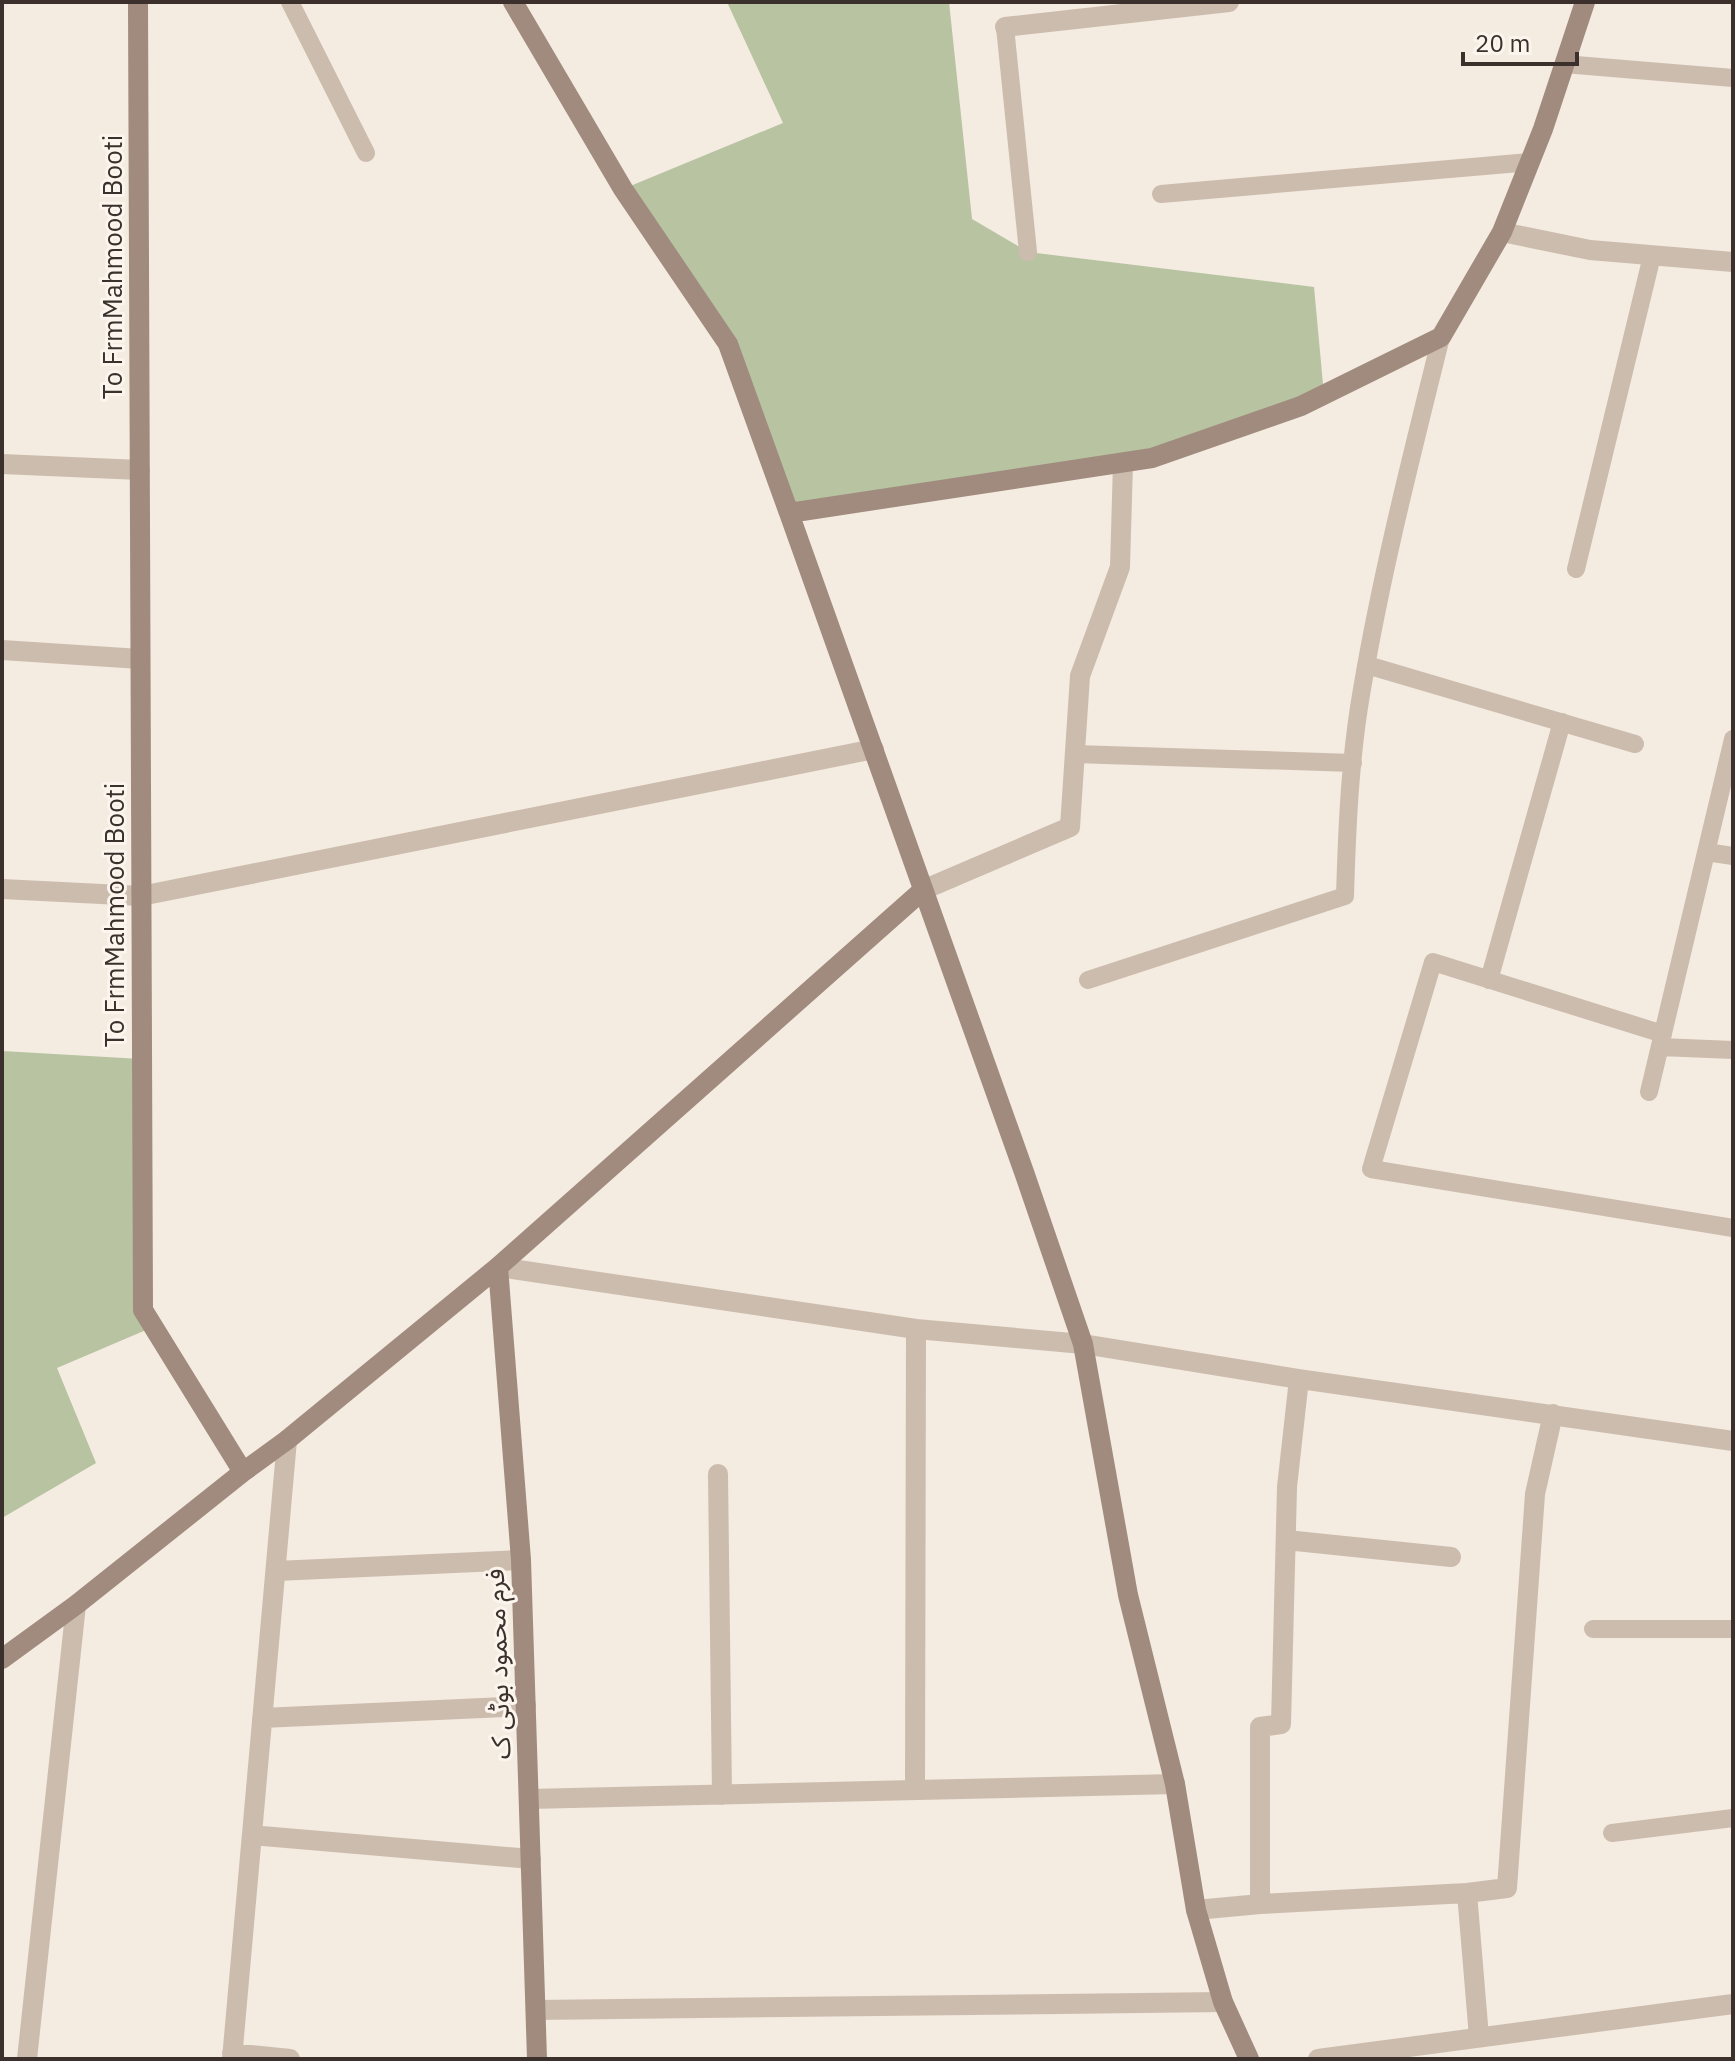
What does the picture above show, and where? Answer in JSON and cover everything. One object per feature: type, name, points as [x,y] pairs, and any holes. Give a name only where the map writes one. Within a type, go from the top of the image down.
[{"type":"street","name":"To FrmMahmood Booti","points":[[138,2],[143,1310],[243,1472]]},
{"type":"street","points":[[513,2],[623,189],[728,344],[874,749],[1083,1344],[1128,1595],[1175,1784],[1196,1910],[1223,2002],[1249,2059]]},
{"type":"street","points":[[789,513],[1152,458],[1301,406],[1441,337],[1502,232],[1530,162],[1585,2]]},
{"type":"street","points":[[1005,27],[1217,3]]},
{"type":"street","points":[[1502,232],[1590,250],[1733,262]]},
{"type":"street","points":[[2,1659],[287,1440],[498,1267],[923,890],[1070,827],[1080,676],[1120,567],[1123,463]]},
{"type":"street","points":[[2,464],[140,470]]},
{"type":"street","points":[[2,650],[140,659]]},
{"type":"street","points":[[2,889],[141,896],[874,749]]},
{"type":"street","points":[[498,1267],[916,1329],[1083,1344],[1299,1379],[1733,1441]]},
{"type":"street","name":"فرم محمود بوٹی ک","points":[[498,1267],[521,1560],[537,2059]]},
{"type":"street","points":[[915,1790],[916,1329]]},
{"type":"street","points":[[1260,1904],[1260,1727],[1281,1724],[1287,1487],[1299,1379]]},
{"type":"street","points":[[1196,1910],[1507,1888],[1535,1494],[1553,1414]]},
{"type":"street","points":[[287,1440],[232,2056],[290,2059]]},
{"type":"street","points":[[718,1474],[722,1795]]},
{"type":"street","points":[[1286,1540],[1451,1557]]},
{"type":"street","points":[[276,1571],[521,1560]]},
{"type":"street","points":[[27,2059],[76,1605]]},
{"type":"street","points":[[262,1718],[526,1706]]},
{"type":"street","points":[[529,1799],[1175,1784]]},
{"type":"street","points":[[252,1835],[531,1859]]},
{"type":"street","points":[[1467,1893],[1479,2037]]},
{"type":"street","points":[[536,2010],[1223,2002]]},
{"type":"street","points":[[1318,2059],[1733,2004]]},
{"type":"lane","points":[[290,2],[366,153]]},
{"type":"lane","points":[[1005,27],[1028,252]]},
{"type":"lane","points":[[1564,64],[1733,78]]},
{"type":"lane","points":[[1161,194],[1530,162]]},
{"type":"lane","points":[[1576,569],[1652,256]]},
{"type":"lane","points":[[1088,980],[1345,896],[1348,810],[1367,665],[1401,498],[1441,337]]},
{"type":"lane","points":[[1367,665],[1635,744]]},
{"type":"lane","points":[[1489,980],[1562,722]]},
{"type":"lane","points":[[1649,1092],[1733,739]]},
{"type":"lane","points":[[1075,754],[1353,763]]},
{"type":"lane","points":[[1706,852],[1733,856]]},
{"type":"lane","points":[[1733,1050],[1662,1041],[1433,962],[1371,1169],[1733,1228]]},
{"type":"lane","points":[[1593,1629],[1733,1629]]},
{"type":"lane","points":[[1612,1833],[1733,1818]]},
{"type":"green space","points":[[727,2],[949,2],[972,219],[1028,252],[1314,287],[1324,395],[1152,458],[789,513],[728,344],[623,189],[783,123]]},
{"type":"green space","points":[[2,1051],[141,1059],[153,1327],[57,1368],[96,1463],[2,1518]]}]
